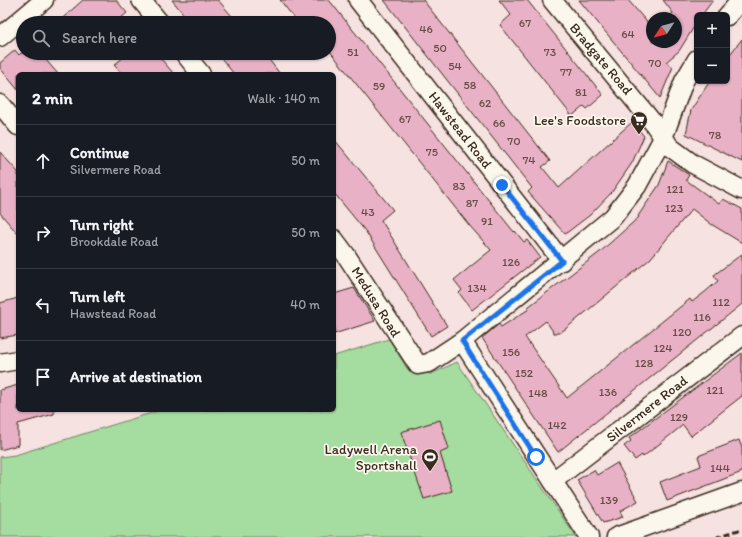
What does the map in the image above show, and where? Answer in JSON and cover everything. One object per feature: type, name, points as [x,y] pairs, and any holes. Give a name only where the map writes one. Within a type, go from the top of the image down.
[{"type":"street","points":[[25,16],[44,0]]},
{"type":"street","points":[[141,0],[154,16]]},
{"type":"street","name":"Hawstead Road","points":[[358,0],[562,261]]},
{"type":"street","name":"Bradgate Road","points":[[552,0],[654,124],[670,147],[693,164],[742,190]]},
{"type":"street","points":[[730,12],[740,0]]},
{"type":"street","points":[[0,37],[16,24]]},
{"type":"street","points":[[190,60],[199,72]]},
{"type":"street","points":[[589,537],[462,341],[562,261],[613,217],[626,202],[637,186],[663,138],[684,81],[694,65]]},
{"type":"street","points":[[0,104],[16,124]]},
{"type":"street","name":"Medusa Road","points":[[336,246],[340,259],[418,365],[429,363],[462,341]]},
{"type":"street","name":"Silvermere Road","points":[[553,481],[742,336]]},
{"type":"street","points":[[0,363],[16,360]]},
{"type":"street","points":[[616,537],[742,492]]},
{"type":"green space","points":[[389,339],[408,370],[431,374],[457,362],[576,537],[0,537],[0,457],[15,455],[155,412],[336,412],[336,355]]},
{"type":"building","points":[[83,0],[116,0],[127,13],[123,16],[65,16]]},
{"type":"building","points":[[172,0],[218,0],[232,16],[185,16]]},
{"type":"building","points":[[280,0],[329,0],[514,232],[515,231],[524,242],[527,240],[540,257],[472,310],[459,293],[462,290],[454,280],[491,250],[469,225],[336,59],[336,16],[293,16]]},
{"type":"building","points":[[384,0],[423,0],[550,161],[542,167],[559,188],[632,122],[644,136],[632,163],[612,192],[590,215],[565,234],[528,192],[532,188]]},
{"type":"building","points":[[499,0],[527,0],[603,95],[587,109],[584,106],[572,116],[500,25],[511,15]]},
{"type":"building","points":[[579,0],[628,0],[646,21],[646,48],[681,48],[666,62],[673,67],[660,98]]},
{"type":"building","points":[[663,0],[713,0],[704,12],[694,12],[694,27],[682,46],[682,12],[672,12]]},
{"type":"building","points":[[742,39],[742,162],[686,134],[691,110],[708,84],[730,84],[730,54]]},
{"type":"building","points":[[15,50],[16,60],[46,60],[56,72],[16,72],[16,88],[0,68],[0,63]]},
{"type":"building","points":[[120,60],[162,60],[172,72],[120,72],[114,65]]},
{"type":"building","points":[[223,60],[269,60],[278,72],[232,72]]},
{"type":"building","points":[[336,141],[393,210],[381,220],[447,326],[431,336],[366,232],[336,195]]},
{"type":"building","points":[[0,152],[16,170],[16,232],[0,213]]},
{"type":"building","points":[[668,161],[689,175],[686,180],[719,204],[723,199],[742,209],[742,243],[711,224],[692,209],[650,259],[560,333],[554,333],[546,321],[525,337],[567,398],[690,299],[692,302],[705,292],[718,281],[714,275],[742,254],[742,304],[558,452],[482,338],[499,324],[501,327],[529,309],[528,307],[600,252],[639,217],[638,216],[659,185]]},
{"type":"building","points":[[354,288],[375,321],[336,333],[336,293]]},
{"type":"building","points":[[16,299],[16,335],[0,338],[0,303]]},
{"type":"building","points":[[742,353],[742,396],[691,436],[683,425],[643,457],[642,455],[635,460],[624,446],[631,441],[629,438]]},
{"type":"building","points":[[16,386],[16,412],[54,412],[54,414],[18,424],[18,445],[0,450],[0,390]]},
{"type":"building","name":"Ladywell Arena Sportshall","points":[[440,420],[449,449],[440,453],[452,491],[424,499],[401,432]]},
{"type":"building","points":[[739,440],[742,448],[742,472],[667,501],[660,482],[701,466],[698,456]]},
{"type":"building","points":[[617,463],[638,501],[620,511],[623,517],[603,523],[577,480],[594,470],[597,475]]},
{"type":"railway","points":[[717,537],[742,529]]},
{"type":"place","name":"Lee's Foodstore","points":[[639,135]]},
{"type":"place","name":"Ladywell Arena Sportshall","points":[[430,472]]},
{"type":"route","points":[[502,185],[562,261],[462,341],[536,457]]}]
